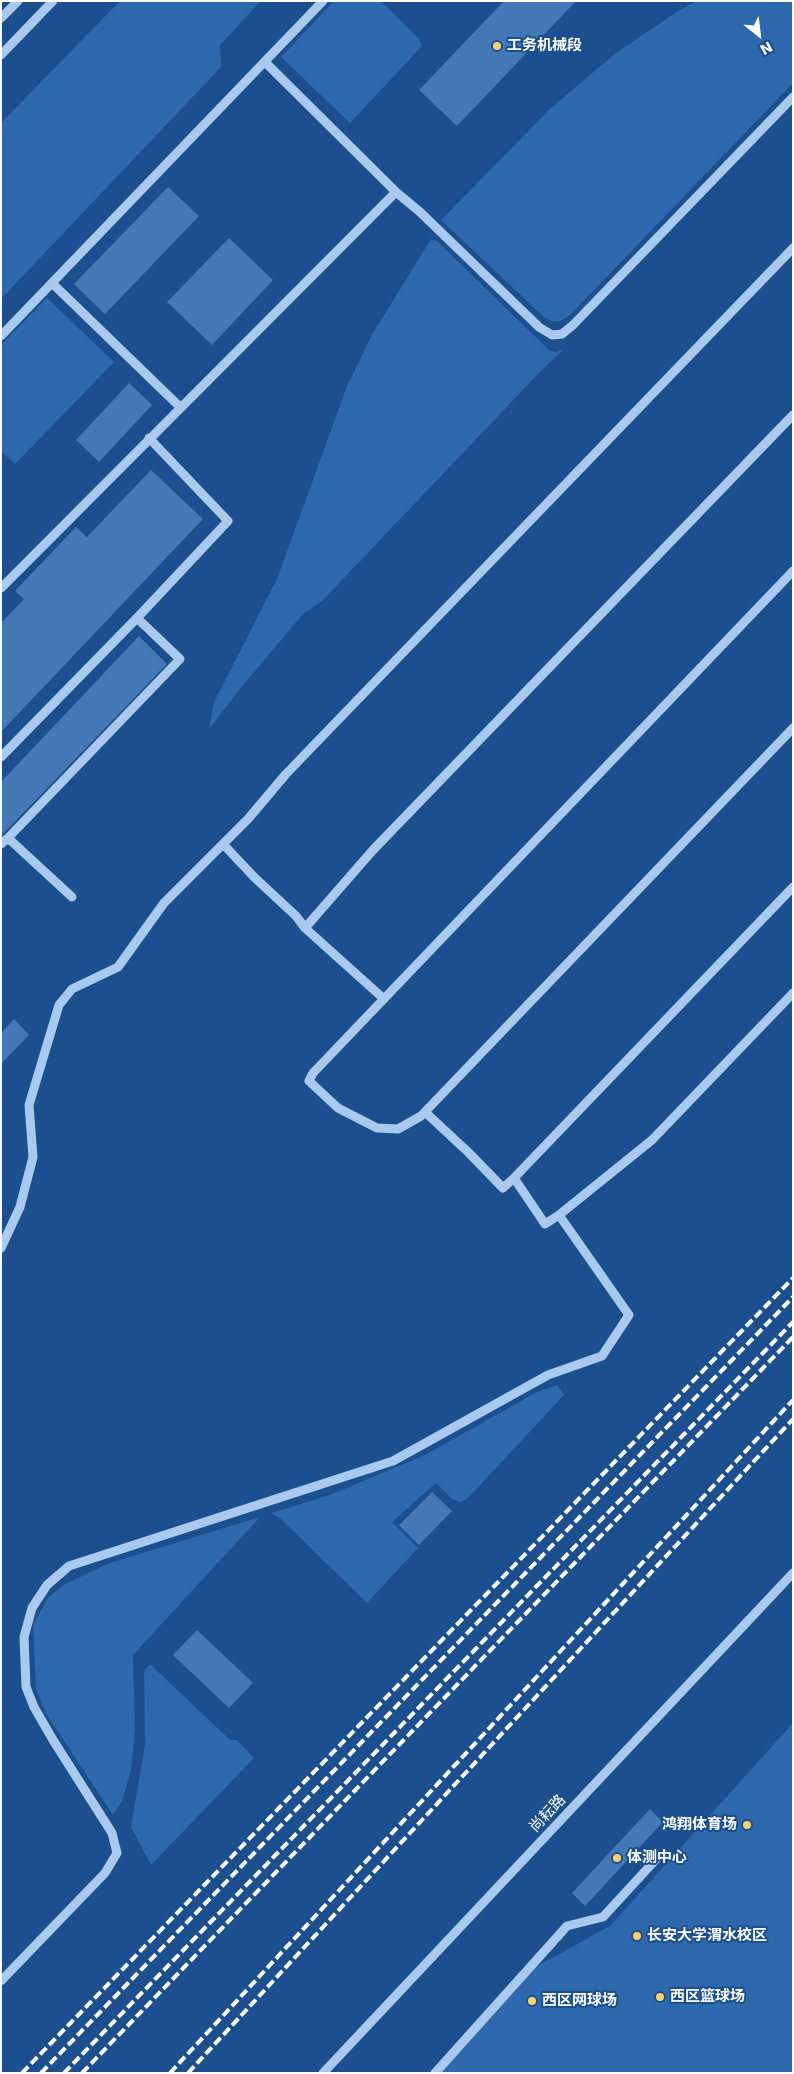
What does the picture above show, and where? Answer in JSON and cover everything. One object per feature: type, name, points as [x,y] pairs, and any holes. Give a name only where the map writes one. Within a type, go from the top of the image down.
[{"type":"street","points":[[1,18],[18,1]]},
{"type":"street","points":[[1,55],[53,1]]},
{"type":"street","points":[[1,336],[323,1]]},
{"type":"street","points":[[265,62],[396,192],[420,212],[539,327],[552,336],[562,334],[793,97]]},
{"type":"street","points":[[1,588],[396,192]]},
{"type":"street","points":[[1,1248],[20,1207],[33,1156],[29,1105],[60,1005],[72,989],[118,967],[164,903],[248,819],[293,767],[793,248]]},
{"type":"street","points":[[53,284],[180,407]]},
{"type":"street","points":[[305,928],[373,850],[793,415]]},
{"type":"street","points":[[1,757],[137,618],[228,521],[149,438]]},
{"type":"street","points":[[793,571],[384,998],[313,1073],[309,1081],[338,1108],[377,1128],[398,1129],[425,1112],[793,728]]},
{"type":"street","points":[[72,897],[4,841],[180,659],[137,618]]},
{"type":"street","points":[[223,844],[254,878],[296,916],[305,928],[384,998]]},
{"type":"street","points":[[425,1112],[503,1188],[793,887]]},
{"type":"street","points":[[514,1178],[545,1224],[560,1215],[652,1140],[793,993]]},
{"type":"street","points":[[1,1981],[105,1873],[117,1852],[112,1833],[53,1740],[34,1707],[26,1687],[24,1637],[32,1608],[47,1584],[68,1566],[393,1461],[548,1375],[602,1356],[629,1315],[560,1215]]},
{"type":"street","name":"尚耘路","points":[[323,2073],[793,1573]]},
{"type":"street","points":[[435,2073],[568,1926],[603,1917],[660,1855]]},
{"type":"shaded area","points":[[120,1],[261,1],[220,45],[221,67],[1,299],[1,123]]},
{"type":"shaded area","points":[[334,1],[381,1],[419,39],[422,46],[350,123],[281,57]]},
{"type":"shaded area","points":[[697,1],[793,1],[793,83],[569,316],[560,321],[552,321],[545,318],[441,220],[551,108],[616,53],[678,11]]},
{"type":"shaded area","points":[[431,239],[437,241],[549,350],[556,352],[564,349],[322,601],[303,614],[209,729],[214,702],[277,579],[347,386],[373,333]]},
{"type":"shaded area","points":[[47,298],[114,362],[15,464],[1,451],[1,345]]},
{"type":"shaded area","points":[[557,1385],[564,1395],[467,1499],[460,1502],[452,1499],[436,1483],[392,1522],[418,1548],[367,1603],[281,1519],[271,1513],[330,1495],[425,1455],[535,1393]]},
{"type":"shaded area","points":[[260,1517],[133,1655],[135,1730],[131,1770],[122,1801],[113,1815],[47,1715],[36,1689],[33,1625],[48,1598],[65,1584],[110,1563]]},
{"type":"shaded area","points":[[150,1664],[230,1740],[237,1740],[254,1758],[151,1865],[131,1827],[145,1744],[144,1671]]},
{"type":"shaded area","name":"鸿翔体育场","points":[[793,1723],[793,2073],[436,2073],[530,1970],[610,1926]]},
{"type":"building","name":"工务机械段","points":[[504,1],[576,1],[457,126],[419,90]]},
{"type":"building","points":[[168,187],[199,216],[105,314],[74,284]]},
{"type":"building","points":[[229,238],[273,280],[212,345],[167,302]]},
{"type":"building","points":[[129,383],[152,405],[99,462],[76,440]]},
{"type":"building","points":[[151,470],[203,519],[1,732],[1,623],[24,599],[15,591],[76,527],[87,537]]},
{"type":"building","points":[[139,636],[167,664],[1,836],[1,782]]},
{"type":"building","points":[[14,1019],[29,1035],[1,1064],[1,1033]]},
{"type":"building","points":[[432,1492],[452,1511],[419,1545],[399,1525]]},
{"type":"building","points":[[197,1630],[253,1683],[229,1708],[173,1655]]},
{"type":"building","name":"体测中心","points":[[650,1809],[663,1822],[585,1906],[572,1893]]},
{"type":"railway","points":[[22,2073],[793,1278]]},
{"type":"railway","points":[[41,2073],[793,1297]]},
{"type":"railway","points":[[64,2073],[793,1322]]},
{"type":"railway","points":[[82,2073],[793,1337]]},
{"type":"railway","points":[[170,2073],[793,1400]]},
{"type":"railway","points":[[188,2073],[793,1419]]},
{"type":"place","name":"工务机械段","points":[[497,46]]},
{"type":"place","name":"鸿翔体育场","points":[[747,1825]]},
{"type":"place","name":"体测中心","points":[[617,1858]]},
{"type":"place","name":"长安大学渭水校区","points":[[637,1936]]},
{"type":"place","name":"西区篮球场","points":[[660,1997]]},
{"type":"place","name":"西区网球场","points":[[532,2001]]}]
